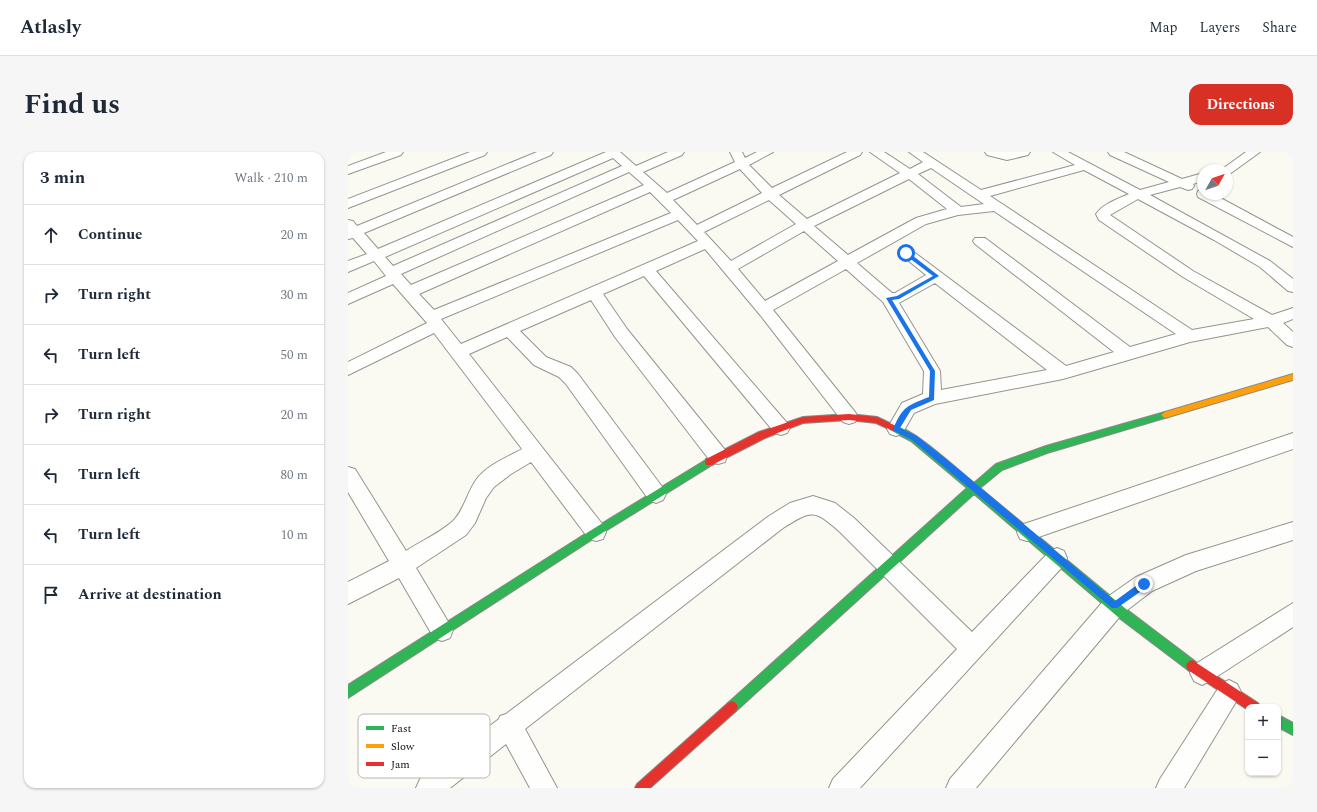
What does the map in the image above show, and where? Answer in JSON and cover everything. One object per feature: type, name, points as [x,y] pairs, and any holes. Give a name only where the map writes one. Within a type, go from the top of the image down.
[{"type":"main road","points":[[641,788],[976,488],[992,471],[1046,450],[1293,377]]},
{"type":"main road","points":[[348,692],[442,630],[718,456],[781,428],[803,420],[849,417],[877,420],[914,438],[976,488],[1056,558],[1114,606],[1157,640],[1229,692],[1249,704]]},
{"type":"main road","points":[[1281,723],[1293,729]]},
{"type":"street","points":[[348,170],[397,152]]},
{"type":"street","points":[[348,204],[481,152]]},
{"type":"street","points":[[547,152],[350,230],[377,254],[434,321],[596,532]]},
{"type":"street","points":[[348,267],[614,152],[653,186],[706,243],[763,309],[849,417]]},
{"type":"street","points":[[348,299],[394,274],[633,169],[678,152]]},
{"type":"street","points":[[665,199],[739,158],[767,152]]},
{"type":"street","points":[[695,231],[856,152]]},
{"type":"street","points":[[876,152],[910,174],[957,210]]},
{"type":"street","points":[[916,152],[1190,336]]},
{"type":"street","points":[[991,152],[1007,156],[1024,152]]},
{"type":"street","points":[[1059,152],[1219,236],[1265,264],[1293,287]]},
{"type":"street","points":[[1114,152],[1197,191]]},
{"type":"street","points":[[1130,160],[1144,152]]},
{"type":"street","points":[[1233,166],[1254,152]]},
{"type":"street","points":[[739,158],[770,194],[888,298],[932,371],[932,398]]},
{"type":"street","points":[[728,269],[805,226],[931,163]]},
{"type":"street","points":[[979,195],[1086,166]]},
{"type":"street","points":[[1197,179],[1139,194],[1108,210],[1103,214],[1104,217],[1188,274],[1271,321],[1293,341]]},
{"type":"street","points":[[409,292],[653,186]]},
{"type":"street","points":[[1214,200],[1293,242]]},
{"type":"street","points":[[763,309],[921,222],[942,213],[957,210],[996,207]]},
{"type":"street","points":[[348,369],[434,321],[680,214]]},
{"type":"street","points":[[980,241],[1126,353]]},
{"type":"street","points":[[459,352],[706,243]]},
{"type":"street","points":[[906,253],[1063,374]]},
{"type":"street","points":[[646,269],[781,428]]},
{"type":"street","points":[[888,298],[898,298],[936,276]]},
{"type":"street","points":[[594,292],[621,333],[718,456]]},
{"type":"street","points":[[896,429],[908,408],[932,398],[1063,374],[1126,353],[1190,336],[1271,321],[1293,313]]},
{"type":"street","points":[[509,330],[540,361],[565,372],[572,379],[656,494]]},
{"type":"street","points":[[1027,532],[1293,441]]},
{"type":"street","points":[[348,593],[403,565],[459,528],[467,520],[480,491],[488,481],[535,451]]},
{"type":"street","points":[[348,475],[442,630]]},
{"type":"street","points":[[490,740],[776,522],[797,508],[812,504],[829,509],[972,648]]},
{"type":"street","points":[[959,788],[1114,606],[1144,584],[1193,562],[1293,531]]},
{"type":"street","points":[[842,788],[1056,558]]},
{"type":"street","points":[[1202,672],[1293,614]]},
{"type":"street","points":[[1169,788],[1229,692]]},
{"type":"street","points":[[509,725],[544,788]]},
{"type":"street","points":[[429,788],[442,778]]},
{"type":"traffic: fast","points":[[732,707],[993,471],[999,467],[1046,450],[1165,415]]},
{"type":"traffic: fast","points":[[893,428],[914,438],[1122,613],[1192,666]]},
{"type":"traffic: fast","points":[[348,692],[596,532],[709,462]]},
{"type":"traffic: fast","points":[[1281,723],[1293,729]]},
{"type":"traffic: slow","points":[[1165,415],[1293,377]]},
{"type":"traffic: jam","points":[[709,462],[762,435],[803,420],[849,417],[877,420],[893,428]]},
{"type":"traffic: jam","points":[[1192,666],[1249,704]]},
{"type":"traffic: jam","points":[[641,788],[732,707]]},
{"type":"route","points":[[906,253],[936,276],[898,298],[888,298],[932,371],[932,398],[908,408],[896,429],[914,438],[960,474],[1056,558],[1114,606],[1144,584]]}]
